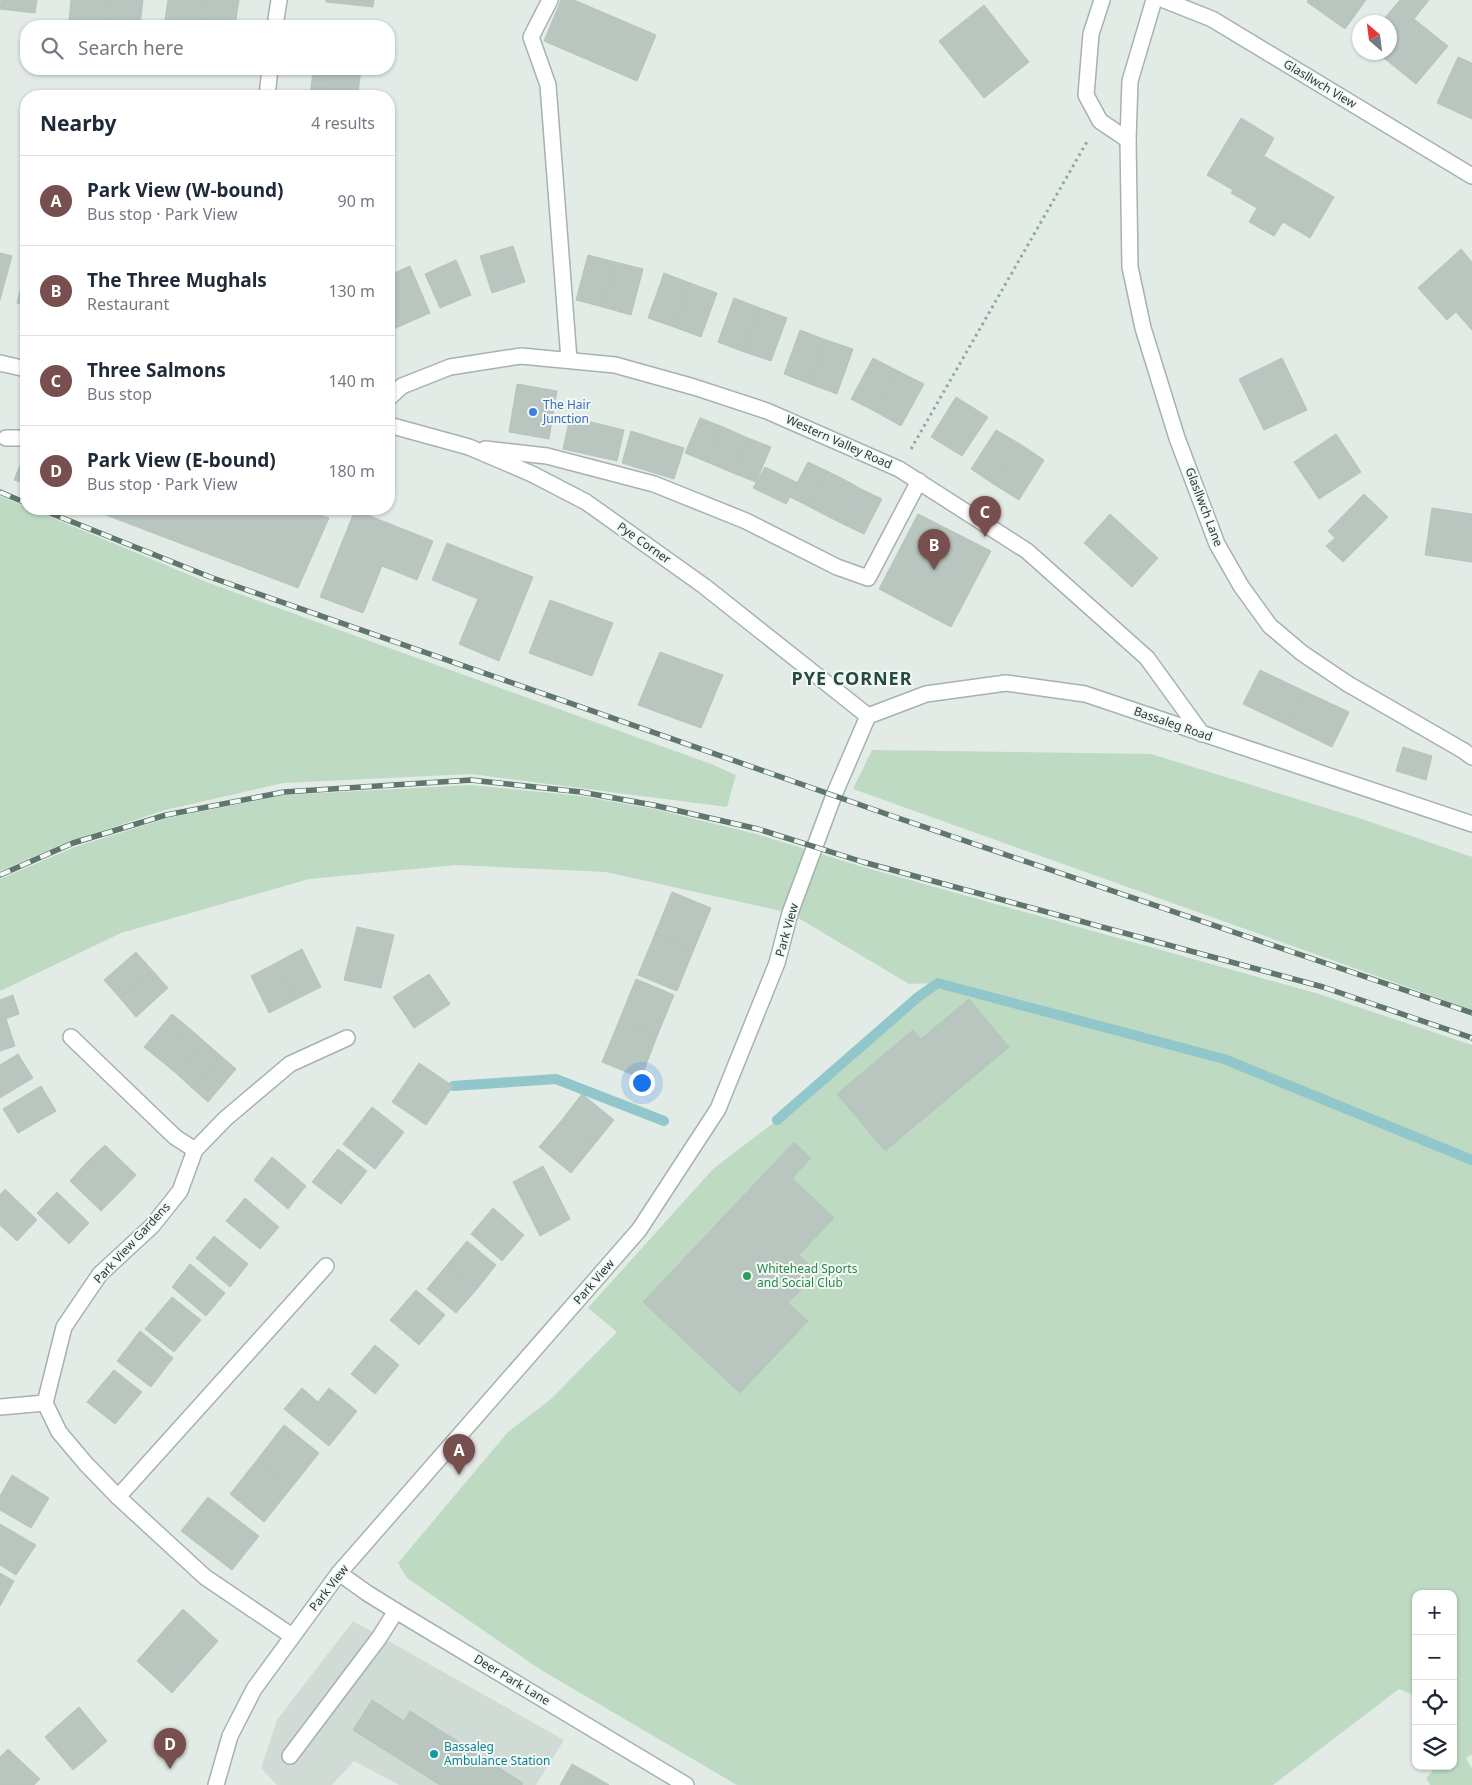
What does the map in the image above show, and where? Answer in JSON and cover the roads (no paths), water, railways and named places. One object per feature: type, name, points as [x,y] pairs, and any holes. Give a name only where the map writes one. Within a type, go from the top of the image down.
[{"type":"street","points":[[276,20],[279,0]]},
{"type":"street","points":[[550,0],[530,37],[548,85],[569,360]]},
{"type":"street","points":[[1102,0],[1091,34],[1086,95],[1100,121],[1128,140]]},
{"type":"street","name":"Glasllwch Lane","points":[[1154,0],[1130,81],[1128,140],[1130,266],[1143,328],[1177,438],[1217,544],[1241,586],[1270,626],[1302,653],[1348,684],[1472,757]]},
{"type":"street","name":"Glasllwch View","points":[[1164,0],[1212,19],[1472,176]]},
{"type":"street","points":[[268,90],[269,75]]},
{"type":"street","name":"Western Valley Road","points":[[395,392],[402,386],[450,368],[521,356],[615,365],[694,387],[767,411],[899,469],[1027,551],[1147,658],[1202,734]]},
{"type":"street","points":[[0,363],[20,368]]},
{"type":"street","name":"Pye Corner","points":[[395,428],[469,447],[532,474],[586,502],[704,586],[868,716]]},
{"type":"street","points":[[6,438],[20,438]]},
{"type":"street","points":[[469,447],[548,456],[654,484],[746,521],[837,568],[868,578],[919,481]]},
{"type":"street","name":"Bassaleg Road","points":[[868,716],[926,694],[1006,683],[1085,694],[1472,824]]},
{"type":"street","name":"Park View","points":[[216,1785],[230,1736],[254,1689],[292,1636],[339,1573],[639,1230],[718,1109],[778,963],[790,913],[834,795],[868,716]]},
{"type":"street","points":[[71,1037],[175,1137],[195,1150]]},
{"type":"street","name":"Park View Gardens","points":[[45,1403],[64,1327],[100,1274],[152,1226],[180,1190],[195,1150],[225,1119],[290,1064],[347,1038]]},
{"type":"street","points":[[118,1496],[326,1266]]},
{"type":"street","points":[[0,1407],[45,1403],[60,1432],[86,1464],[118,1496],[205,1577],[292,1636]]},
{"type":"street","name":"Deer Park Lane","points":[[339,1573],[396,1611],[686,1785]]},
{"type":"street","points":[[290,1756],[379,1638],[396,1611]]},
{"type":"waterway","points":[[777,1120],[918,997],[938,983],[1224,1059],[1472,1160]]},
{"type":"waterway","points":[[453,1086],[556,1079],[664,1121]]},
{"type":"railway","points":[[0,492],[20,500]]},
{"type":"railway","points":[[55,515],[210,577],[895,817],[1472,1013]]},
{"type":"railway","points":[[0,875],[73,843],[166,815],[284,792],[471,780],[581,792],[653,805],[758,829],[863,862],[1323,987],[1472,1038]]},
{"type":"place","name":"The Hair Junction","points":[[533,412]]},
{"type":"place","name":"Three Salmons","points":[[985,537]]},
{"type":"place","name":"The Three Mughals","points":[[934,570]]},
{"type":"place","name":"Whitehead Sports and Social Club","points":[[747,1276]]},
{"type":"place","name":"Park View (W-bound)","points":[[459,1475]]},
{"type":"place","name":"Bassaleg Ambulance Station","points":[[434,1754]]},
{"type":"place","name":"Park View (E-bound)","points":[[170,1769]]},
{"type":"district","name":"PYE CORNER","points":[[852,679]]}]
